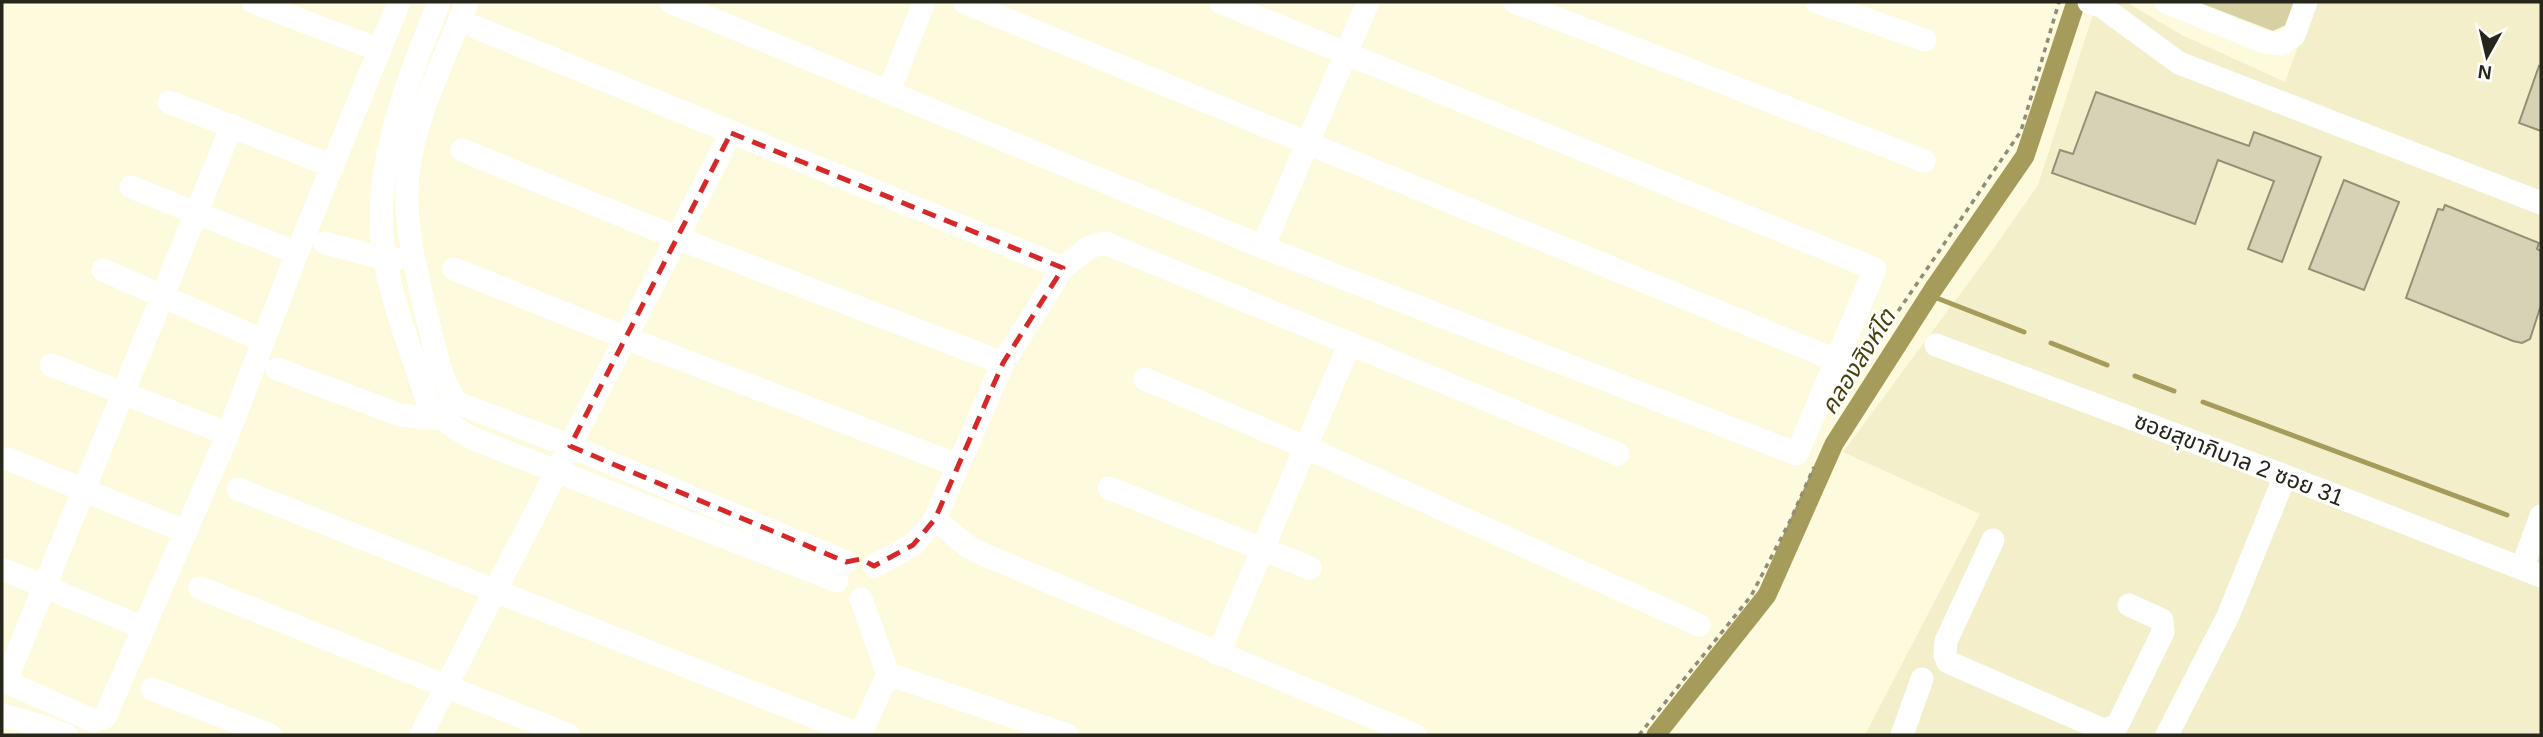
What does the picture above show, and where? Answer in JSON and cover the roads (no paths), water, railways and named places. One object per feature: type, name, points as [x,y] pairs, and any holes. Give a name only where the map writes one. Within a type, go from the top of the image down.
[{"type":"street","points":[[253,2],[380,50]]},
{"type":"street","points":[[232,125],[4,681],[94,721],[105,717],[228,434],[297,253],[399,2]]},
{"type":"street","points":[[439,2],[388,144],[382,212],[385,258],[393,296],[427,400],[449,411],[570,446],[842,572]]},
{"type":"street","points":[[467,2],[425,107],[410,158],[407,190],[412,259],[435,347],[451,394],[449,411],[474,439],[556,473],[842,572]]},
{"type":"street","points":[[671,2],[1263,247],[1797,454],[1875,270],[1220,2]]},
{"type":"street","points":[[890,91],[924,2]]},
{"type":"street","points":[[964,2],[1838,361]]},
{"type":"street","points":[[1263,247],[1368,2]]},
{"type":"street","points":[[1515,2],[1924,161]]},
{"type":"street","points":[[1817,2],[1925,40]]},
{"type":"street","points":[[2166,2],[2264,42],[2282,44],[2294,35],[2306,2]]},
{"type":"street","points":[[2095,4],[2179,63],[2541,203]]},
{"type":"street","points":[[475,27],[1063,268]]},
{"type":"street","points":[[169,102],[332,166]]},
{"type":"street","points":[[421,735],[731,133]]},
{"type":"street","points":[[462,150],[677,237],[1003,363]]},
{"type":"street","points":[[131,187],[297,253]]},
{"type":"street","points":[[325,243],[385,258],[412,259]]},
{"type":"street","points":[[874,566],[913,545],[935,519],[1003,363],[1063,268],[1089,247],[1105,243],[1618,454]]},
{"type":"street","points":[[454,269],[957,465]]},
{"type":"street","points":[[103,270],[264,341]]},
{"type":"street","points":[[1218,654],[1350,343]]},
{"type":"street","name":"ซอยสุขาภิบาล 2 ซอย 31","points":[[1936,345],[2532,572]]},
{"type":"street","points":[[51,365],[228,434]]},
{"type":"street","points":[[277,369],[400,415],[449,411]]},
{"type":"street","points":[[1145,379],[1305,447],[1699,625]]},
{"type":"street","points":[[8,459],[186,532]]},
{"type":"street","points":[[2167,735],[2228,615],[2285,476]]},
{"type":"street","points":[[1109,488],[1310,569]]},
{"type":"street","points":[[238,489],[860,735],[888,674],[861,599]]},
{"type":"street","points":[[2532,572],[2541,516]]},
{"type":"street","points":[[935,519],[978,552],[1415,735]]},
{"type":"street","points":[[1993,540],[1947,641],[1945,655],[1948,662],[2106,730],[2118,724],[2148,683],[2163,632],[2162,620],[2129,605]]},
{"type":"street","points":[[861,559],[874,566],[878,581],[876,588],[872,594],[861,599],[850,598],[844,595],[842,572],[861,559]]},
{"type":"street","points":[[2,569],[144,628]]},
{"type":"street","points":[[200,588],[568,735]]},
{"type":"street","points":[[888,674],[1067,735]]},
{"type":"street","points":[[1902,735],[1922,680]]},
{"type":"street","points":[[152,689],[270,735]]},
{"type":"street","points":[[2,715],[66,735]]},
{"type":"waterway","name":"คลองสิงห์โต","points":[[1656,735],[1767,595],[1834,444],[1932,291],[2025,156],[2076,2]]},
{"type":"waterway","points":[[1929,295],[2024,332]]},
{"type":"waterway","points":[[2051,343],[2107,365]]},
{"type":"waterway","points":[[2135,376],[2174,391]]},
{"type":"waterway","points":[[2203,402],[2507,515]]}]
